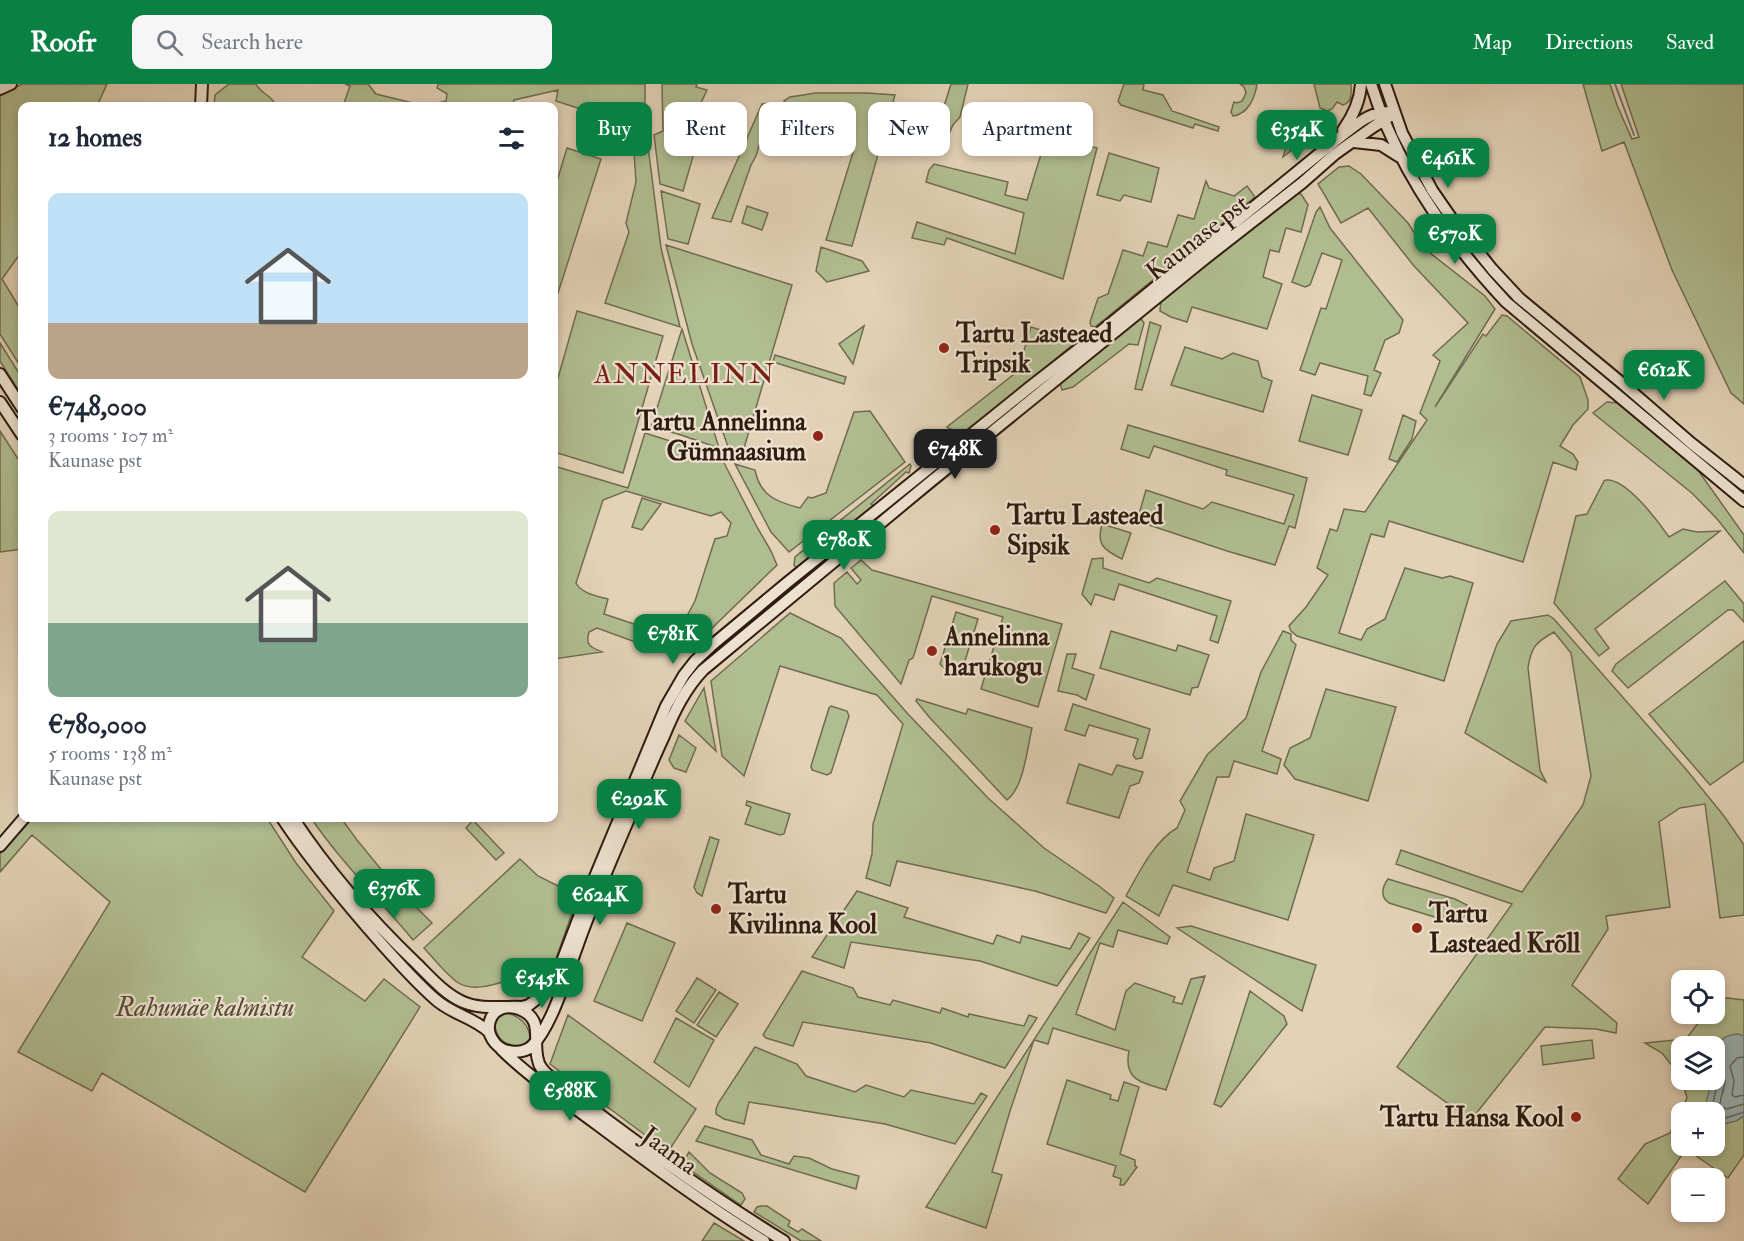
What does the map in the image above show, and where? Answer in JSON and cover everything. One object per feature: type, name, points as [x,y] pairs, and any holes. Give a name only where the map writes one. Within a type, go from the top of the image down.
[{"type":"street","points":[[0,89],[11,84]]},
{"type":"street","points":[[201,102],[202,84]]},
{"type":"street","points":[[1335,141],[1352,116],[1360,96],[1361,84]]},
{"type":"street","points":[[1371,84],[1400,157],[1451,237],[1485,279],[1506,302],[1744,501]]},
{"type":"street","points":[[1385,84],[1416,161],[1432,190],[1477,252],[1514,292],[1691,443],[1744,485]]},
{"type":"street","points":[[1382,116],[1395,113]]},
{"type":"street","name":"Kaunase pst","points":[[509,1007],[522,1007],[536,1001],[551,983],[561,964],[666,706],[695,661],[795,577],[1335,141],[1359,123],[1382,116]]},
{"type":"street","name":"Kaunase pst","points":[[536,1040],[562,990],[583,931],[652,762],[674,713],[693,680],[719,655],[929,483],[1202,261],[1328,160],[1354,142],[1382,116]]},
{"type":"street","points":[[1354,142],[1381,145],[1400,157]]},
{"type":"street","points":[[1288,179],[1302,183],[1305,172],[1316,164],[1323,151]]},
{"type":"street","points":[[0,374],[18,402]]},
{"type":"street","points":[[0,402],[18,429]]},
{"type":"street","points":[[0,846],[21,822]]},
{"type":"street","points":[[285,822],[325,879],[391,954],[435,999],[457,1014],[475,1021],[489,1032],[496,1045],[503,1049],[520,1051],[527,1049],[536,1040],[536,1027],[530,1016],[518,1009],[479,1007],[463,1002],[444,991],[399,947],[341,883],[296,822]]},
{"type":"street","points":[[489,1032],[494,1013],[499,1009],[509,1007]]},
{"type":"street","name":"Jaama","points":[[536,1040],[540,1067],[548,1075],[680,1173],[784,1241]]},
{"type":"street","name":"Jaama","points":[[496,1045],[532,1077],[643,1159],[715,1210],[764,1241]]},
{"type":"green space","points":[[22,84],[107,84],[99,102],[18,102],[18,257],[2,279],[18,305],[18,363],[0,334],[0,96]]},
{"type":"green space","points":[[229,84],[256,84],[274,102],[214,102],[215,95]]},
{"type":"green space","points":[[345,84],[368,84],[376,94],[409,102],[344,102],[350,86]]},
{"type":"green space","points":[[438,84],[645,84],[645,102],[576,102],[576,108],[556,101],[558,90],[513,102],[442,102],[446,101],[447,94],[437,88]]},
{"type":"green space","points":[[662,84],[697,84],[696,87],[707,90],[701,102],[664,102],[664,156],[693,156],[683,191],[660,184],[654,135],[663,131]]},
{"type":"green space","points":[[951,84],[968,84],[960,117],[950,132],[950,102],[945,102]]},
{"type":"green space","points":[[1124,84],[1144,84],[1143,90],[1163,95],[1172,111],[1219,127],[1218,131],[1195,124],[1193,128],[1121,105],[1118,101]]},
{"type":"green space","points":[[1240,84],[1257,84],[1255,95],[1247,109],[1233,116],[1231,112],[1234,102],[1242,101],[1246,93]]},
{"type":"green space","points":[[1314,84],[1351,84],[1350,99],[1343,105],[1337,102],[1332,109],[1327,111],[1320,108]]},
{"type":"green space","points":[[1583,84],[1610,84],[1632,139],[1639,137],[1621,84],[1744,84],[1744,404],[1731,393],[1672,270],[1624,142],[1602,151]]},
{"type":"green space","points":[[816,93],[895,95],[893,102],[868,102],[868,156],[878,156],[852,246],[826,240],[852,156],[856,156],[856,102],[784,101],[790,97]]},
{"type":"green space","points":[[759,111],[759,145],[731,222],[712,218],[739,156],[747,156],[747,138]]},
{"type":"green space","points":[[1317,127],[1318,129],[1283,157],[1290,134],[1288,129]]},
{"type":"green space","points":[[1093,147],[1097,148],[1063,279],[947,238],[944,245],[912,238],[917,222],[1015,254],[1024,213],[926,182],[929,170],[934,164],[1008,182],[1005,195],[1027,200],[1040,156],[1093,156]]},
{"type":"green space","points":[[567,148],[576,151],[576,156],[592,156],[601,159],[558,293],[558,178]]},
{"type":"green space","points":[[1109,153],[1159,168],[1151,202],[1124,195],[1120,201],[1097,195]]},
{"type":"green space","points":[[634,156],[649,156],[661,248],[680,327],[605,303],[629,232],[626,223],[636,182]]},
{"type":"green space","points":[[1349,166],[1361,174],[1408,223],[1425,249],[1485,296],[1495,309],[1435,407],[1483,334],[1486,336],[1502,315],[1507,316],[1580,377],[1588,400],[1588,409],[1573,425],[1560,446],[1573,454],[1578,462],[1576,470],[1553,462],[1523,562],[1389,521],[1384,537],[1371,534],[1339,633],[1361,640],[1367,629],[1385,619],[1405,568],[1442,578],[1450,576],[1473,583],[1444,681],[1297,636],[1289,626],[1306,607],[1328,575],[1317,568],[1330,529],[1337,531],[1344,509],[1365,512],[1427,420],[1420,413],[1440,361],[1433,355],[1468,323],[1414,266],[1368,208],[1341,223],[1318,184],[1339,167]]},
{"type":"green space","points":[[1206,181],[1209,188],[1234,196],[1247,186],[1255,197],[1095,327],[1091,326],[1090,322],[1098,298],[1108,294],[1123,250],[1143,256],[1148,242],[1167,247],[1178,215],[1194,219]]},
{"type":"green space","points":[[661,191],[700,204],[688,244],[668,239]]},
{"type":"green space","points":[[1296,193],[1301,194],[1308,205],[1301,232],[1286,228],[1279,252],[1270,250],[1263,277],[1282,284],[1267,329],[1192,307],[1187,322],[1160,311],[1161,300]]},
{"type":"green space","points":[[747,206],[768,213],[762,230],[742,223]]},
{"type":"green space","points":[[1320,207],[1330,228],[1403,320],[1399,333],[1385,340],[1374,370],[1381,373],[1371,396],[1364,394],[1368,376],[1320,363],[1315,375],[1300,370],[1321,308],[1326,309],[1342,260],[1322,253],[1310,285],[1305,287],[1292,282],[1316,212]]},
{"type":"green space","points":[[666,245],[792,285],[740,462],[732,458],[692,344]]},
{"type":"green space","points":[[821,247],[862,261],[869,271],[827,282],[816,271]]},
{"type":"green space","points":[[577,311],[663,336],[623,473],[558,453],[558,378]]},
{"type":"green space","points":[[1139,319],[1144,323],[1138,345],[1129,344],[1073,387],[1062,390],[1060,383]]},
{"type":"green space","points":[[1150,322],[1161,326],[1142,390],[1135,389]]},
{"type":"green space","points":[[864,326],[853,364],[839,344]]},
{"type":"green space","points":[[1031,327],[1077,341],[962,436],[947,427],[1018,371]]},
{"type":"green space","points":[[682,329],[719,448],[651,427]]},
{"type":"green space","points":[[0,343],[18,372],[18,390],[0,361]]},
{"type":"green space","points":[[1185,347],[1222,359],[1233,353],[1258,361],[1262,377],[1272,381],[1263,412],[1171,385]]},
{"type":"green space","points":[[775,355],[846,377],[844,384],[773,362]]},
{"type":"green space","points":[[1312,395],[1362,410],[1348,455],[1299,441]]},
{"type":"green space","points":[[1607,402],[1618,403],[1695,466],[1744,535],[1744,553],[1718,520],[1693,494],[1593,413]]},
{"type":"green space","points":[[870,411],[905,462],[789,552],[771,532],[735,464],[755,470],[757,479],[765,492],[777,500],[800,508],[808,497],[812,498],[826,493],[854,412]]},
{"type":"green space","points":[[1403,415],[1416,421],[1412,439],[1397,462],[1389,459]]},
{"type":"green space","points":[[1128,425],[1307,478],[1295,528],[1289,526],[1275,565],[1137,521],[1146,490],[1203,509],[1212,502],[1284,524],[1294,495],[1226,475],[1227,470],[1154,446],[1149,458],[1121,449]]},
{"type":"green space","points":[[0,431],[18,459],[18,550],[0,552]]},
{"type":"green space","points":[[645,433],[721,457],[777,565],[707,633],[687,616],[695,601],[715,539],[727,536],[731,523],[721,512],[711,516],[626,491],[603,500],[576,583],[586,592],[608,599],[604,614],[646,628],[651,615],[674,621],[674,628],[647,643],[638,643],[597,628],[589,632],[588,643],[602,652],[558,658],[558,467],[628,488]]},
{"type":"green space","points":[[910,464],[909,473],[906,472],[871,504],[875,507],[797,569],[794,565],[795,557]]},
{"type":"green space","points":[[1606,480],[1614,481],[1632,493],[1650,511],[1669,537],[1683,529],[1697,532],[1720,531],[1595,629],[1609,648],[1599,656],[1554,603],[1576,516],[1587,514]]},
{"type":"green space","points":[[642,498],[661,504],[642,530],[632,527]]},
{"type":"green space","points":[[1102,524],[1131,533],[1122,559],[1110,553],[1103,546],[1100,537]]},
{"type":"green space","points":[[1103,558],[1103,568],[1149,583],[1157,578],[1231,601],[1218,643],[1210,640],[1217,616],[1119,584],[1114,600],[1095,594],[1091,605],[1082,594],[1092,559]]},
{"type":"green space","points":[[861,560],[872,570],[1062,624],[1038,707],[981,689],[1003,617],[932,596],[913,658],[909,660],[901,684],[835,606],[834,583],[847,572],[857,584],[861,580],[851,568]]},
{"type":"green space","points":[[1725,581],[1744,604],[1744,622],[1733,610],[1728,610],[1628,688],[1612,671],[1616,664]]},
{"type":"green space","points":[[956,612],[978,619],[963,667],[958,672],[944,668],[940,664]]},
{"type":"green space","points":[[790,613],[841,638],[908,714],[988,798],[1044,848],[1114,898],[1106,913],[1035,891],[897,861],[890,886],[866,878],[872,854],[873,824],[903,724],[877,695],[780,666],[744,776],[722,756],[711,681]]},
{"type":"green space","points":[[1548,615],[1554,619],[1685,768],[1744,845],[1744,915],[1720,918],[1705,804],[1680,808],[1659,822],[1670,907],[1606,916],[1608,929],[1572,985],[1617,1023],[1616,1033],[1596,1029],[1545,1027],[1471,1120],[1397,1067],[1512,904],[1396,864],[1401,850],[1522,892],[1583,805],[1591,776],[1571,653],[1554,632],[1535,646],[1528,668],[1540,770],[1546,782],[1465,733],[1497,644],[1511,621]]},
{"type":"green space","points":[[1111,631],[1176,651],[1178,645],[1209,655],[1198,687],[1192,688],[1190,695],[1100,668]]},
{"type":"green space","points":[[1283,631],[1291,634],[1291,640],[1296,645],[1262,751],[1281,759],[1277,774],[1234,761],[1229,777],[1217,777],[1187,872],[1210,880],[1214,868],[1234,861],[1246,814],[1314,835],[1288,920],[1173,885],[1159,916],[1126,896],[1154,849],[1177,828],[1185,810],[1180,801],[1207,755],[1246,718],[1261,672]]},
{"type":"green space","points":[[1744,641],[1744,761],[1710,785],[1649,714]]},
{"type":"green space","points":[[1067,654],[1076,654],[1072,668],[1094,675],[1086,700],[1077,695],[1058,691]]},
{"type":"green space","points":[[704,688],[716,751],[685,721]]},
{"type":"green space","points":[[1326,689],[1396,707],[1368,801],[1295,779],[1284,765],[1290,748],[1310,738]]},
{"type":"green space","points":[[917,699],[966,714],[968,709],[1032,728],[1021,777],[1013,794],[1007,800],[930,718],[916,701]]},
{"type":"green space","points":[[1073,704],[1150,729],[1142,758],[1136,759],[1133,755],[1138,739],[1089,725],[1085,736],[1065,730]]},
{"type":"green space","points":[[831,706],[847,711],[849,716],[831,773],[827,775],[812,770],[811,766]]},
{"type":"green space","points":[[679,735],[696,748],[686,772],[674,768],[669,760]]},
{"type":"green space","points":[[1079,764],[1112,775],[1117,765],[1143,772],[1139,783],[1130,786],[1119,818],[1067,803]]},
{"type":"green space","points":[[747,801],[790,814],[784,834],[780,835],[745,824],[751,807],[746,805]]},
{"type":"green space","name":"Rahumäe kalmistu","points":[[29,822],[270,822],[296,863],[334,911],[302,957],[365,1001],[384,979],[420,1007],[305,1192],[102,1073],[92,1091],[18,1052],[110,902],[32,835],[0,872],[0,854]]},
{"type":"green space","points":[[314,822],[344,822],[393,884],[432,923],[413,940]]},
{"type":"green space","points":[[471,822],[475,822],[504,853],[496,860],[466,828]]},
{"type":"green space","points":[[710,837],[719,840],[702,896],[694,887]]},
{"type":"green space","points":[[520,859],[538,876],[578,896],[550,976],[527,975],[485,986],[465,986],[448,974],[424,948]]},
{"type":"green space","points":[[1388,879],[1455,899],[1469,906],[1463,918],[1454,923],[1389,903],[1384,898],[1383,892]]},
{"type":"green space","points":[[857,891],[908,908],[904,917],[993,944],[997,935],[1020,943],[1022,936],[1070,949],[1079,933],[1090,938],[1057,986],[980,961],[851,942],[844,968],[812,957]]},
{"type":"green space","points":[[1123,902],[1170,937],[1167,944],[1118,930],[1113,947],[1100,943],[1076,1014],[1115,1030],[1126,991],[1135,983],[1175,997],[1173,1002],[1182,1004],[1191,979],[1205,976],[1166,1090],[1136,1079],[1129,1068],[1129,1051],[1053,1028],[1048,1044],[1034,1040],[1010,1111],[992,1172],[1002,1175],[986,1228],[926,1207]]},
{"type":"green space","points":[[627,923],[675,943],[642,1021],[594,1001]]},
{"type":"green space","points":[[1191,926],[1316,965],[1302,1011],[1177,928]]},
{"type":"green space","points":[[802,971],[853,988],[858,997],[890,1005],[893,1000],[940,1013],[942,1008],[968,1017],[969,1014],[1024,1026],[1029,1015],[1037,1018],[1005,1068],[931,1043],[803,1022],[793,1046],[766,1038],[763,1035]]},
{"type":"green space","points":[[697,978],[716,990],[694,1023],[676,1011]]},
{"type":"green space","points":[[1250,991],[1284,1016],[1287,1024],[1221,1107],[1214,1104]]},
{"type":"green space","points":[[719,992],[738,1004],[716,1037],[697,1025]]},
{"type":"green space","points":[[1725,998],[1744,1000],[1744,1155],[1728,1178],[1725,1176],[1725,1168],[1714,1168],[1696,1156],[1725,1156],[1725,1102],[1685,1102],[1687,1098],[1685,1090],[1725,1090],[1725,1036],[1688,1036],[1697,1024],[1725,1024]]},
{"type":"green space","points":[[505,1013],[519,1018],[525,1024],[530,1038],[524,1046],[508,1044],[498,1035],[495,1025],[498,1018]]},
{"type":"green space","points":[[568,1015],[696,1109],[668,1152],[550,1064]]},
{"type":"green space","points":[[676,1018],[714,1040],[689,1087],[654,1062]]},
{"type":"green space","points":[[1592,1040],[1594,1058],[1543,1065],[1541,1046]]},
{"type":"green space","points":[[1671,1040],[1671,1064],[1662,1053],[1645,1043]]},
{"type":"green space","points":[[755,1047],[797,1064],[806,1076],[855,1092],[866,1085],[904,1097],[911,1090],[974,1104],[981,1093],[987,1096],[955,1144],[885,1124],[749,1102],[744,1124],[724,1119],[716,1114],[719,1102]]},
{"type":"green space","points":[[1067,1080],[1111,1095],[1110,1099],[1118,1101],[1124,1082],[1139,1087],[1120,1154],[1135,1160],[1137,1167],[1124,1185],[1120,1185],[1121,1179],[1113,1176],[1116,1166],[1047,1144]]},
{"type":"green space","points":[[705,1126],[752,1140],[761,1155],[789,1164],[794,1156],[809,1158],[832,1169],[859,1176],[856,1189],[696,1141]]},
{"type":"green space","points":[[1671,1131],[1671,1156],[1681,1156],[1648,1204],[1618,1179],[1645,1144]]},
{"type":"green space","points":[[689,1152],[710,1173],[742,1193],[745,1199],[741,1205],[686,1167],[683,1162]]},
{"type":"green space","points":[[767,1206],[790,1221],[788,1226],[798,1232],[802,1229],[821,1241],[801,1241],[754,1212],[757,1207]]},
{"type":"green space","points":[[714,1223],[744,1241],[702,1241]]},
{"type":"water","points":[[1738,1034],[1744,1036],[1744,1116],[1725,1124],[1725,1102],[1706,1102],[1709,1090],[1725,1090],[1725,1038]]},
{"type":"waterway","points":[[1615,84],[1634,135]]},
{"type":"place","name":"Tartu Lasteaed Tripsik","points":[[944,348]]},
{"type":"place","name":"Tartu Annelinna Gümnaasium","points":[[818,436]]},
{"type":"place","name":"Tartu Lasteaed Sipsik","points":[[995,530]]},
{"type":"place","name":"Annelinna harukogu","points":[[932,651]]},
{"type":"place","name":"Tartu Kivilinna Kool","points":[[716,909]]},
{"type":"place","name":"Tartu Lasteaed Krõll","points":[[1417,928]]},
{"type":"place","name":"Tartu Hansa Kool","points":[[1576,1117]]},
{"type":"district","name":"ANNELINN","points":[[685,373]]}]
